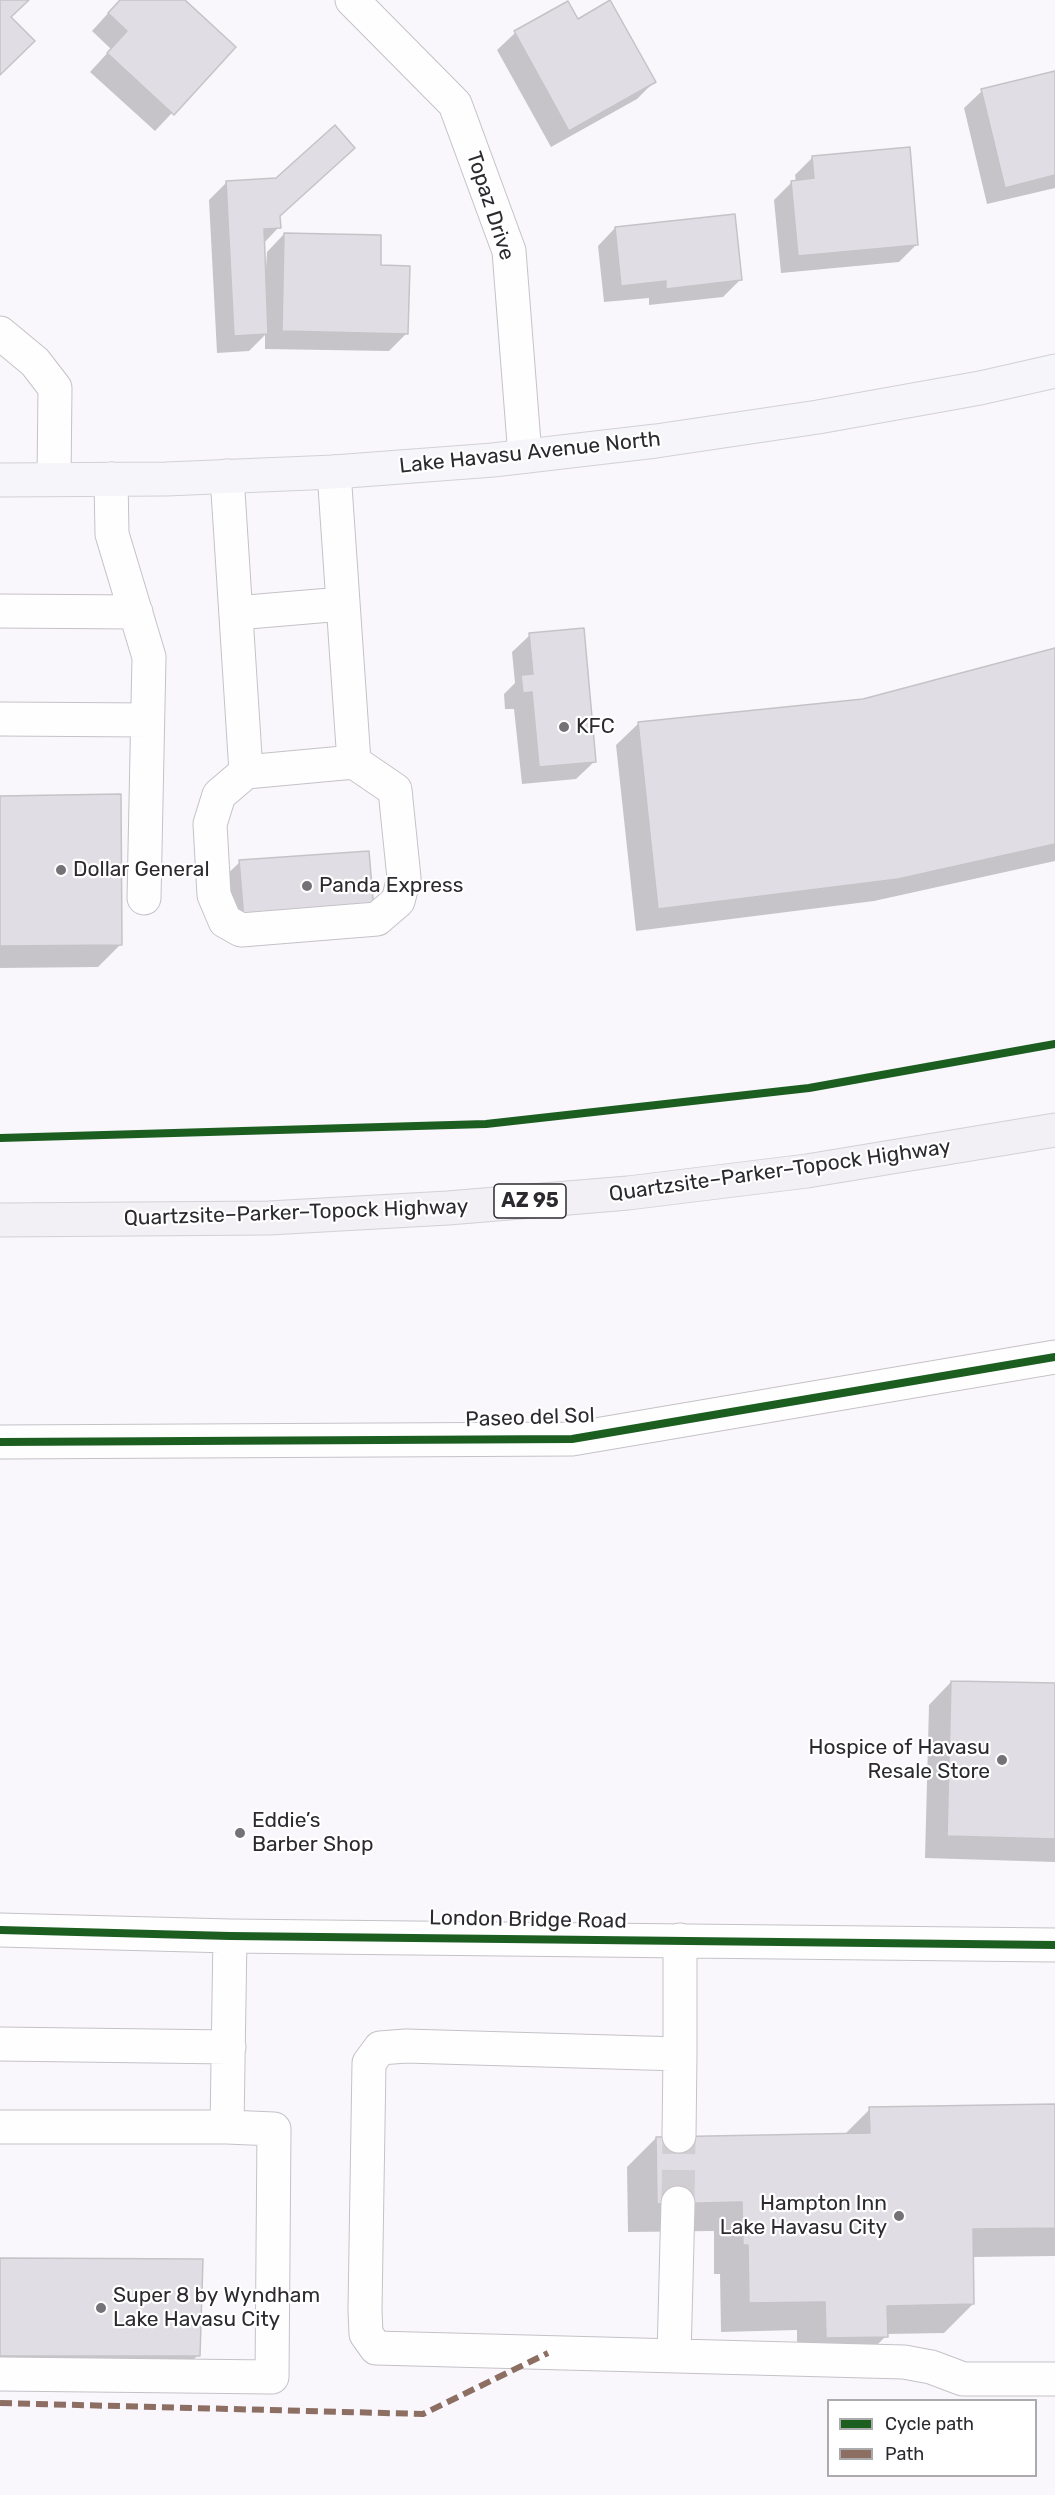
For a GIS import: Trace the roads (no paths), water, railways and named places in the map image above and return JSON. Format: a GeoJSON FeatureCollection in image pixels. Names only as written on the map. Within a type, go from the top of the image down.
{"type":"FeatureCollection","features":[{"type":"Feature","properties":{"kind":"highway","name":"Quartzsite–Parker–Topock Highway"},"geometry":{"type":"LineString","coordinates":[[0,1221],[269,1218],[460,1207],[628,1192],[807,1171],[1055,1130]]}},
{"type":"Feature","properties":{"kind":"main road","name":"Lake Havasu Avenue North"},"geometry":{"type":"LineString","coordinates":[[0,480],[334,472],[525,456],[656,441],[818,417],[980,388],[1055,371]]}},
{"type":"Feature","properties":{"kind":"street","name":"Topaz Drive"},"geometry":{"type":"LineString","coordinates":[[352,0],[455,104],[509,251],[525,456]]}},
{"type":"Feature","properties":{"kind":"street"},"geometry":{"type":"LineString","coordinates":[[0,333],[35,362],[55,388],[54,480]]}},
{"type":"Feature","properties":{"kind":"street"},"geometry":{"type":"LineString","coordinates":[[334,472],[354,762]]}},
{"type":"Feature","properties":{"kind":"street"},"geometry":{"type":"LineString","coordinates":[[228,476],[246,772]]}},
{"type":"Feature","properties":{"kind":"street"},"geometry":{"type":"LineString","coordinates":[[111,479],[112,534],[149,657],[144,898]]}},
{"type":"Feature","properties":{"kind":"street"},"geometry":{"type":"LineString","coordinates":[[236,613],[342,604]]}},
{"type":"Feature","properties":{"kind":"street"},"geometry":{"type":"LineString","coordinates":[[0,611],[136,612]]}},
{"type":"Feature","properties":{"kind":"street"},"geometry":{"type":"LineString","coordinates":[[0,719],[147,720]]}},
{"type":"Feature","properties":{"kind":"street"},"geometry":{"type":"LineString","coordinates":[[354,762],[395,790],[404,878],[398,901],[377,919],[241,930],[225,921],[214,895],[210,824],[219,795],[246,772],[354,762]]}},
{"type":"Feature","properties":{"kind":"street","name":"Paseo del Sol"},"geometry":{"type":"LineString","coordinates":[[0,1442],[572,1439],[1055,1357]]}},
{"type":"Feature","properties":{"kind":"street","name":"London Bridge Road"},"geometry":{"type":"LineString","coordinates":[[0,1930],[230,1936],[1055,1945]]}},
{"type":"Feature","properties":{"kind":"street"},"geometry":{"type":"LineString","coordinates":[[227,2127],[230,1936]]}},
{"type":"Feature","properties":{"kind":"street"},"geometry":{"type":"LineString","coordinates":[[679,2136],[680,1940]]}},
{"type":"Feature","properties":{"kind":"street"},"geometry":{"type":"LineString","coordinates":[[0,2044],[229,2047]]}},
{"type":"Feature","properties":{"kind":"street"},"geometry":{"type":"LineString","coordinates":[[680,2054],[406,2046],[380,2048],[369,2063],[365,2310],[366,2334],[376,2348],[904,2362],[931,2367],[963,2379],[1055,2379]]}},
{"type":"Feature","properties":{"kind":"street"},"geometry":{"type":"LineString","coordinates":[[0,2127],[273,2129],[272,2377],[0,2374]]}},
{"type":"Feature","properties":{"kind":"street"},"geometry":{"type":"LineString","coordinates":[[674,2356],[678,2203]]}},
{"type":"Feature","properties":{"kind":"tunnel"},"geometry":{"type":"LineString","coordinates":[[678,2203],[679,2136]]}},
{"type":"Feature","properties":{"kind":"place","name":"KFC"},"geometry":{"type":"Point","coordinates":[564,727]}},
{"type":"Feature","properties":{"kind":"place","name":"Dollar General"},"geometry":{"type":"Point","coordinates":[61,870]}},
{"type":"Feature","properties":{"kind":"place","name":"Panda Express"},"geometry":{"type":"Point","coordinates":[307,886]}},
{"type":"Feature","properties":{"kind":"place","name":"Hospice of Havasu Resale Store"},"geometry":{"type":"Point","coordinates":[1002,1760]}},
{"type":"Feature","properties":{"kind":"place","name":"Eddie’s Barber Shop"},"geometry":{"type":"Point","coordinates":[240,1833]}},
{"type":"Feature","properties":{"kind":"place","name":"Hampton Inn Lake Havasu City"},"geometry":{"type":"Point","coordinates":[899,2216]}},
{"type":"Feature","properties":{"kind":"place","name":"Super 8 by Wyndham Lake Havasu City"},"geometry":{"type":"Point","coordinates":[101,2308]}}]}
